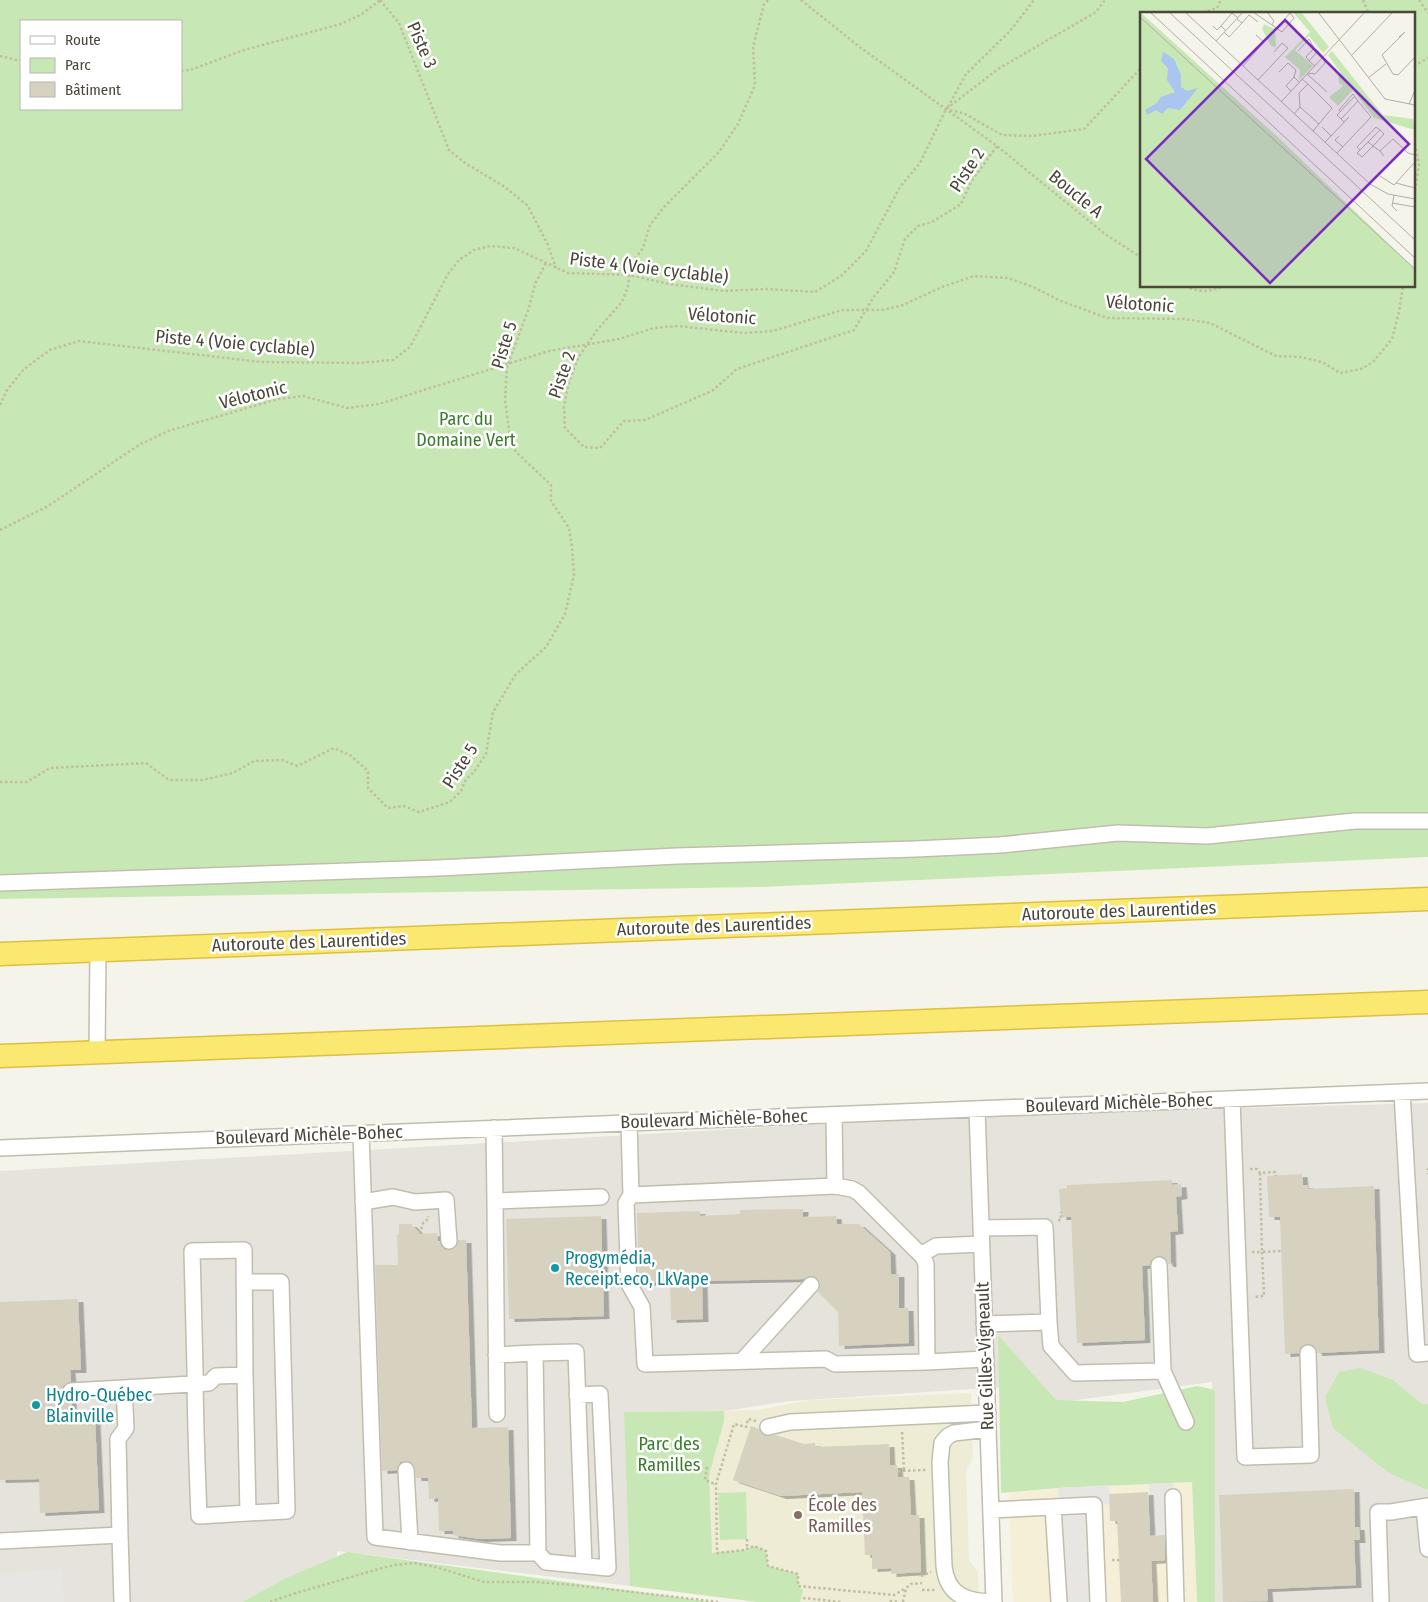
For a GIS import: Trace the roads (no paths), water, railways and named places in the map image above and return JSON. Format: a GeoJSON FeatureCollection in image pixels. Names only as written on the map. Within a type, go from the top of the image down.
{"type":"FeatureCollection","features":[{"type":"Feature","properties":{"kind":"highway","name":"Autoroute des Laurentides"},"geometry":{"type":"LineString","coordinates":[[0,954],[1428,899]]}},
{"type":"Feature","properties":{"kind":"highway"},"geometry":{"type":"LineString","coordinates":[[0,1056],[1428,1002]]}},
{"type":"Feature","properties":{"kind":"street"},"geometry":{"type":"LineString","coordinates":[[0,882],[438,868],[677,856],[916,849],[1000,845],[1110,834],[1208,836],[1355,821],[1428,821]]}},
{"type":"Feature","properties":{"kind":"street"},"geometry":{"type":"LineString","coordinates":[[97,1052],[98,951]]}},
{"type":"Feature","properties":{"kind":"street","name":"Boulevard Michèle-Bohec"},"geometry":{"type":"LineString","coordinates":[[0,1148],[1428,1091]]}},
{"type":"Feature","properties":{"kind":"street"},"geometry":{"type":"LineString","coordinates":[[1402,1092],[1417,1354],[1428,1353]]}},
{"type":"Feature","properties":{"kind":"street"},"geometry":{"type":"LineString","coordinates":[[1232,1099],[1245,1457],[1312,1455],[1308,1353]]}},
{"type":"Feature","properties":{"kind":"street","name":"Rue Gilles-Vigneault"},"geometry":{"type":"LineString","coordinates":[[977,1109],[994,1602]]}},
{"type":"Feature","properties":{"kind":"street"},"geometry":{"type":"LineString","coordinates":[[834,1115],[836,1186]]}},
{"type":"Feature","properties":{"kind":"street"},"geometry":{"type":"LineString","coordinates":[[629,1123],[631,1195],[626,1203],[629,1284],[642,1307],[645,1364],[826,1359],[835,1364],[985,1360]]}},
{"type":"Feature","properties":{"kind":"street"},"geometry":{"type":"LineString","coordinates":[[494,1128],[497,1414]]}},
{"type":"Feature","properties":{"kind":"street"},"geometry":{"type":"LineString","coordinates":[[361,1134],[375,1537],[500,1553],[538,1553]]}},
{"type":"Feature","properties":{"kind":"street"},"geometry":{"type":"LineString","coordinates":[[631,1195],[836,1186],[852,1189],[859,1193],[922,1254],[926,1264],[927,1362]]}},
{"type":"Feature","properties":{"kind":"street"},"geometry":{"type":"LineString","coordinates":[[364,1202],[394,1197],[415,1202],[446,1200],[449,1241]]}},
{"type":"Feature","properties":{"kind":"street"},"geometry":{"type":"LineString","coordinates":[[494,1200],[601,1197]]}},
{"type":"Feature","properties":{"kind":"street"},"geometry":{"type":"LineString","coordinates":[[922,1254],[936,1246],[981,1236],[1045,1227],[1050,1346],[1074,1373],[1163,1371]]}},
{"type":"Feature","properties":{"kind":"street"},"geometry":{"type":"LineString","coordinates":[[244,1282],[282,1282],[286,1511],[198,1516],[192,1251],[244,1250],[244,1282],[245,1375],[248,1513]]}},
{"type":"Feature","properties":{"kind":"street"},"geometry":{"type":"LineString","coordinates":[[1159,1265],[1163,1371],[1186,1422]]}},
{"type":"Feature","properties":{"kind":"street"},"geometry":{"type":"LineString","coordinates":[[742,1361],[811,1285]]}},
{"type":"Feature","properties":{"kind":"street"},"geometry":{"type":"LineString","coordinates":[[984,1324],[1049,1322]]}},
{"type":"Feature","properties":{"kind":"street"},"geometry":{"type":"LineString","coordinates":[[496,1355],[576,1352],[584,1566]]}},
{"type":"Feature","properties":{"kind":"street"},"geometry":{"type":"LineString","coordinates":[[535,1353],[538,1553],[546,1562],[608,1568],[600,1394],[577,1395]]}},
{"type":"Feature","properties":{"kind":"street"},"geometry":{"type":"LineString","coordinates":[[71,1391],[209,1383],[216,1376],[245,1375]]}},
{"type":"Feature","properties":{"kind":"street"},"geometry":{"type":"LineString","coordinates":[[122,1602],[118,1439],[126,1428],[124,1388]]}},
{"type":"Feature","properties":{"kind":"street"},"geometry":{"type":"LineString","coordinates":[[768,1427],[790,1422],[988,1413]]}},
{"type":"Feature","properties":{"kind":"street"},"geometry":{"type":"LineString","coordinates":[[988,1429],[960,1431],[948,1436],[942,1443],[940,1451],[944,1566],[947,1579],[956,1592],[968,1600],[994,1602]]}},
{"type":"Feature","properties":{"kind":"street"},"geometry":{"type":"LineString","coordinates":[[406,1470],[410,1542]]}},
{"type":"Feature","properties":{"kind":"street"},"geometry":{"type":"LineString","coordinates":[[1173,1497],[1176,1602]]}},
{"type":"Feature","properties":{"kind":"street"},"geometry":{"type":"LineString","coordinates":[[990,1510],[1094,1505],[1098,1602]]}},
{"type":"Feature","properties":{"kind":"street"},"geometry":{"type":"LineString","coordinates":[[1381,1602],[1378,1512],[1392,1512],[1426,1506],[1428,1549]]}},
{"type":"Feature","properties":{"kind":"street"},"geometry":{"type":"LineString","coordinates":[[1053,1507],[1059,1602]]}},
{"type":"Feature","properties":{"kind":"street"},"geometry":{"type":"LineString","coordinates":[[0,1530],[0,1541],[120,1535]]}},
{"type":"Feature","properties":{"kind":"place","name":"Progymédia, Receipt.eco, LkVape"},"geometry":{"type":"Point","coordinates":[555,1268]}},
{"type":"Feature","properties":{"kind":"place","name":"Hydro-Québec Blainville"},"geometry":{"type":"Point","coordinates":[36,1405]}},
{"type":"Feature","properties":{"kind":"place","name":"École des Ramilles"},"geometry":{"type":"Point","coordinates":[798,1515]}},
{"type":"Feature","properties":{"kind":"park label","name":"Parc du Domaine Vert"},"geometry":{"type":"Point","coordinates":[466,429]}},
{"type":"Feature","properties":{"kind":"park label","name":"Parc des Ramilles"},"geometry":{"type":"Point","coordinates":[669,1454]}}]}
